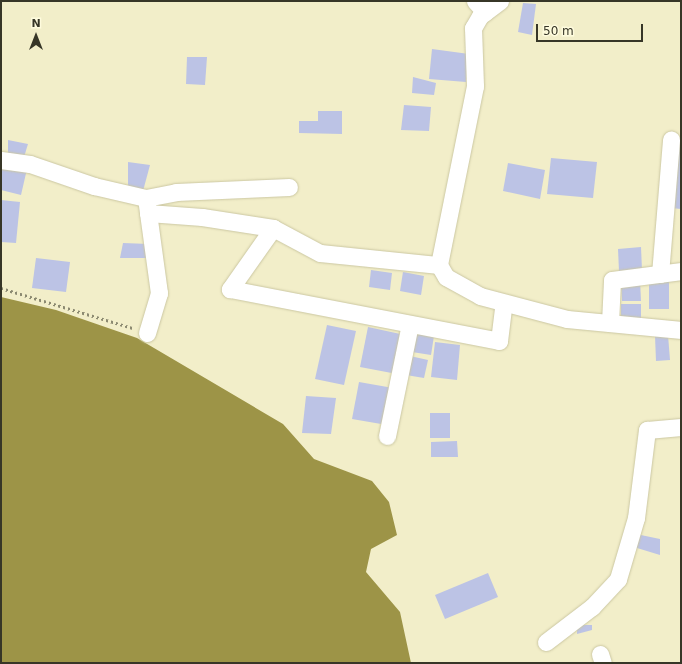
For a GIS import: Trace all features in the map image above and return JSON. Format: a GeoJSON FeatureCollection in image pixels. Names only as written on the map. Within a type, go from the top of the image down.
{"type":"FeatureCollection","features":[{"type":"Feature","properties":{"kind":"street"},"geometry":{"type":"LineString","coordinates":[[500,1],[480,6],[473,28],[475,86],[439,265],[446,277],[480,296],[567,319],[681,330]]}},
{"type":"Feature","properties":{"kind":"street"},"geometry":{"type":"LineString","coordinates":[[660,274],[671,139]]}},
{"type":"Feature","properties":{"kind":"street"},"geometry":{"type":"LineString","coordinates":[[1,160],[30,164],[147,206],[202,217],[273,228],[320,253],[439,265]]}},
{"type":"Feature","properties":{"kind":"street"},"geometry":{"type":"LineString","coordinates":[[147,206],[176,192],[289,187]]}},
{"type":"Feature","properties":{"kind":"street"},"geometry":{"type":"LineString","coordinates":[[147,206],[159,293],[147,333]]}},
{"type":"Feature","properties":{"kind":"street"},"geometry":{"type":"LineString","coordinates":[[273,228],[230,289],[499,341],[504,302]]}},
{"type":"Feature","properties":{"kind":"street"},"geometry":{"type":"LineString","coordinates":[[610,323],[612,280],[681,271]]}},
{"type":"Feature","properties":{"kind":"street"},"geometry":{"type":"LineString","coordinates":[[387,436],[410,324]]}},
{"type":"Feature","properties":{"kind":"street"},"geometry":{"type":"LineString","coordinates":[[546,642],[592,607],[618,579],[636,518],[647,430],[681,427]]}},
{"type":"Feature","properties":{"kind":"path"},"geometry":{"type":"LineString","coordinates":[[1,288],[147,333]]}},
{"type":"Feature","properties":{"kind":"shaded area"},"geometry":{"type":"Polygon","coordinates":[[[1,297],[56,310],[137,338],[283,424],[314,459],[372,481],[389,502],[397,535],[371,549],[366,572],[400,612],[411,663],[1,663],[1,297]]]}},
{"type":"Feature","properties":{"kind":"building"},"geometry":{"type":"Polygon","coordinates":[[[523,3],[536,4],[532,35],[518,32],[523,3]]]}},
{"type":"Feature","properties":{"kind":"building"},"geometry":{"type":"Polygon","coordinates":[[[432,49],[469,54],[466,82],[429,79],[432,49]]]}},
{"type":"Feature","properties":{"kind":"building"},"geometry":{"type":"Polygon","coordinates":[[[187,57],[207,57],[205,85],[186,84],[187,57]]]}},
{"type":"Feature","properties":{"kind":"building"},"geometry":{"type":"Polygon","coordinates":[[[413,77],[436,83],[434,95],[412,93],[413,77]]]}},
{"type":"Feature","properties":{"kind":"building"},"geometry":{"type":"Polygon","coordinates":[[[404,105],[431,107],[429,131],[401,130],[404,105]]]}},
{"type":"Feature","properties":{"kind":"building"},"geometry":{"type":"Polygon","coordinates":[[[318,111],[342,111],[342,134],[299,133],[299,121],[318,121],[318,111]]]}},
{"type":"Feature","properties":{"kind":"building"},"geometry":{"type":"Polygon","coordinates":[[[8,140],[28,144],[24,157],[8,154],[8,140]]]}},
{"type":"Feature","properties":{"kind":"building"},"geometry":{"type":"Polygon","coordinates":[[[677,140],[681,140],[681,209],[671,208],[677,140]]]}},
{"type":"Feature","properties":{"kind":"building"},"geometry":{"type":"Polygon","coordinates":[[[551,158],[597,162],[593,198],[547,194],[551,158]]]}},
{"type":"Feature","properties":{"kind":"building"},"geometry":{"type":"Polygon","coordinates":[[[128,162],[150,165],[143,191],[128,190],[128,162]]]}},
{"type":"Feature","properties":{"kind":"building"},"geometry":{"type":"Polygon","coordinates":[[[508,163],[545,170],[540,199],[503,191],[508,163]]]}},
{"type":"Feature","properties":{"kind":"building"},"geometry":{"type":"Polygon","coordinates":[[[1,167],[27,169],[21,195],[1,190],[1,167]]]}},
{"type":"Feature","properties":{"kind":"building"},"geometry":{"type":"Polygon","coordinates":[[[1,200],[20,202],[16,243],[1,242],[1,200]]]}},
{"type":"Feature","properties":{"kind":"building"},"geometry":{"type":"Polygon","coordinates":[[[123,243],[149,244],[146,258],[120,258],[123,243]]]}},
{"type":"Feature","properties":{"kind":"building"},"geometry":{"type":"Polygon","coordinates":[[[641,247],[642,270],[619,271],[618,249],[641,247]]]}},
{"type":"Feature","properties":{"kind":"building"},"geometry":{"type":"Polygon","coordinates":[[[36,258],[70,262],[66,292],[32,288],[36,258]]]}},
{"type":"Feature","properties":{"kind":"building"},"geometry":{"type":"Polygon","coordinates":[[[371,270],[392,273],[390,290],[369,287],[371,270]]]}},
{"type":"Feature","properties":{"kind":"building"},"geometry":{"type":"Polygon","coordinates":[[[403,272],[424,276],[421,295],[400,291],[403,272]]]}},
{"type":"Feature","properties":{"kind":"building"},"geometry":{"type":"Polygon","coordinates":[[[640,280],[641,301],[622,301],[621,281],[640,280]]]}},
{"type":"Feature","properties":{"kind":"building"},"geometry":{"type":"Polygon","coordinates":[[[649,280],[669,280],[669,309],[649,309],[649,280]]]}},
{"type":"Feature","properties":{"kind":"building"},"geometry":{"type":"Polygon","coordinates":[[[621,304],[641,304],[641,323],[621,323],[621,304]]]}},
{"type":"Feature","properties":{"kind":"building"},"geometry":{"type":"Polygon","coordinates":[[[327,325],[356,331],[344,385],[315,379],[327,325]]]}},
{"type":"Feature","properties":{"kind":"building"},"geometry":{"type":"Polygon","coordinates":[[[368,327],[405,335],[397,374],[360,367],[368,327]]]}},
{"type":"Feature","properties":{"kind":"building"},"geometry":{"type":"Polygon","coordinates":[[[416,333],[434,336],[431,355],[412,352],[416,333]]]}},
{"type":"Feature","properties":{"kind":"building"},"geometry":{"type":"Polygon","coordinates":[[[668,335],[670,360],[656,361],[655,336],[668,335]]]}},
{"type":"Feature","properties":{"kind":"building"},"geometry":{"type":"Polygon","coordinates":[[[435,342],[460,345],[457,380],[431,377],[435,342]]]}},
{"type":"Feature","properties":{"kind":"building"},"geometry":{"type":"Polygon","coordinates":[[[410,356],[428,360],[424,378],[406,375],[410,356]]]}},
{"type":"Feature","properties":{"kind":"building"},"geometry":{"type":"Polygon","coordinates":[[[359,382],[393,388],[387,425],[352,419],[359,382]]]}},
{"type":"Feature","properties":{"kind":"building"},"geometry":{"type":"Polygon","coordinates":[[[306,396],[336,398],[331,434],[302,433],[306,396]]]}},
{"type":"Feature","properties":{"kind":"building"},"geometry":{"type":"Polygon","coordinates":[[[430,413],[450,413],[450,438],[430,438],[430,413]]]}},
{"type":"Feature","properties":{"kind":"building"},"geometry":{"type":"Polygon","coordinates":[[[457,441],[458,457],[431,457],[431,442],[457,441]]]}},
{"type":"Feature","properties":{"kind":"building"},"geometry":{"type":"Polygon","coordinates":[[[636,534],[660,539],[660,555],[637,548],[636,534]]]}},
{"type":"Feature","properties":{"kind":"building"},"geometry":{"type":"Polygon","coordinates":[[[488,573],[498,597],[445,619],[435,595],[488,573]]]}},
{"type":"Feature","properties":{"kind":"building"},"geometry":{"type":"Polygon","coordinates":[[[577,625],[592,625],[592,630],[577,634],[577,625]]]}}]}
